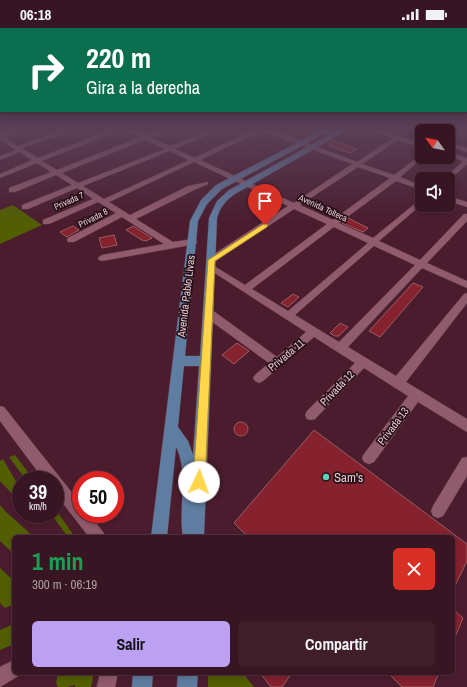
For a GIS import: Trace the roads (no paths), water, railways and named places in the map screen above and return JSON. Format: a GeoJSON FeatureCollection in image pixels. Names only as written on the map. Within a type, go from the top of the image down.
{"type":"FeatureCollection","features":[{"type":"Feature","properties":{"kind":"main road","name":"Avenida Pablo Livas"},"geometry":{"type":"LineString","coordinates":[[159,535],[194,221],[198,210],[210,194],[235,178],[271,160]]}},
{"type":"Feature","properties":{"kind":"main road","name":"Avenida Pablo Livas"},"geometry":{"type":"LineString","coordinates":[[196,535],[213,218],[215,210],[224,198],[290,160]]}},
{"type":"Feature","properties":{"kind":"main road"},"geometry":{"type":"LineString","coordinates":[[179,361],[206,361]]}},
{"type":"Feature","properties":{"kind":"main road"},"geometry":{"type":"LineString","coordinates":[[172,430],[185,449],[188,460],[188,514],[191,535]]}},
{"type":"Feature","properties":{"kind":"main road"},"geometry":{"type":"LineString","coordinates":[[142,687],[143,675]]}},
{"type":"Feature","properties":{"kind":"main road"},"geometry":{"type":"LineString","coordinates":[[187,687],[188,675]]}},
{"type":"Feature","properties":{"kind":"street"},"geometry":{"type":"LineString","coordinates":[[0,176],[38,160],[172,245]]}},
{"type":"Feature","properties":{"kind":"street"},"geometry":{"type":"LineString","coordinates":[[12,190],[91,160]]}},
{"type":"Feature","properties":{"kind":"street"},"geometry":{"type":"LineString","coordinates":[[25,207],[142,160]]}},
{"type":"Feature","properties":{"kind":"street","name":"Avenida Tolteca"},"geometry":{"type":"LineString","coordinates":[[194,160],[207,174],[235,178],[467,285]]}},
{"type":"Feature","properties":{"kind":"street","name":"Privada 7"},"geometry":{"type":"LineString","coordinates":[[46,222],[102,200],[194,160]]}},
{"type":"Feature","properties":{"kind":"street"},"geometry":{"type":"LineString","coordinates":[[208,160],[206,189],[210,194]]}},
{"type":"Feature","properties":{"kind":"street"},"geometry":{"type":"LineString","coordinates":[[344,160],[415,185]]}},
{"type":"Feature","properties":{"kind":"street"},"geometry":{"type":"LineString","coordinates":[[363,160],[211,264],[245,289],[467,425]]}},
{"type":"Feature","properties":{"kind":"street"},"geometry":{"type":"LineString","coordinates":[[454,172],[467,160]]}},
{"type":"Feature","properties":{"kind":"street"},"geometry":{"type":"LineString","coordinates":[[245,289],[415,162]]}},
{"type":"Feature","properties":{"kind":"street"},"geometry":{"type":"LineString","coordinates":[[131,218],[191,188],[207,174]]}},
{"type":"Feature","properties":{"kind":"street"},"geometry":{"type":"LineString","coordinates":[[455,201],[467,205]]}},
{"type":"Feature","properties":{"kind":"street"},"geometry":{"type":"LineString","coordinates":[[288,316],[415,206]]}},
{"type":"Feature","properties":{"kind":"street","name":"Privada 8"},"geometry":{"type":"LineString","coordinates":[[71,240],[123,214]]}},
{"type":"Feature","properties":{"kind":"street"},"geometry":{"type":"LineString","coordinates":[[340,348],[467,216]]}},
{"type":"Feature","properties":{"kind":"street","name":"Avenida Pablo Livas"},"geometry":{"type":"LineString","coordinates":[[102,258],[192,242]]}},
{"type":"Feature","properties":{"kind":"street"},"geometry":{"type":"LineString","coordinates":[[398,384],[467,296]]}},
{"type":"Feature","properties":{"kind":"street"},"geometry":{"type":"LineString","coordinates":[[208,313],[276,362]]}},
{"type":"Feature","properties":{"kind":"street","name":"Privada 11"},"geometry":{"type":"LineString","coordinates":[[259,378],[314,331]]}},
{"type":"Feature","properties":{"kind":"street","name":"Privada 12"},"geometry":{"type":"LineString","coordinates":[[311,415],[363,362]]}},
{"type":"Feature","properties":{"kind":"street","name":"Privada 13"},"geometry":{"type":"LineString","coordinates":[[369,458],[417,394]]}},
{"type":"Feature","properties":{"kind":"street"},"geometry":{"type":"LineString","coordinates":[[0,411],[46,471]]}},
{"type":"Feature","properties":{"kind":"street"},"geometry":{"type":"LineString","coordinates":[[438,511],[467,463]]}},
{"type":"Feature","properties":{"kind":"street"},"geometry":{"type":"LineString","coordinates":[[64,494],[96,535]]}},
{"type":"Feature","properties":{"kind":"street"},"geometry":{"type":"LineString","coordinates":[[0,678],[12,670]]}},
{"type":"Feature","properties":{"kind":"street"},"geometry":{"type":"LineString","coordinates":[[106,687],[109,675]]}},
{"type":"Feature","properties":{"kind":"place","name":"Sam's"},"geometry":{"type":"Point","coordinates":[326,477]}}]}
